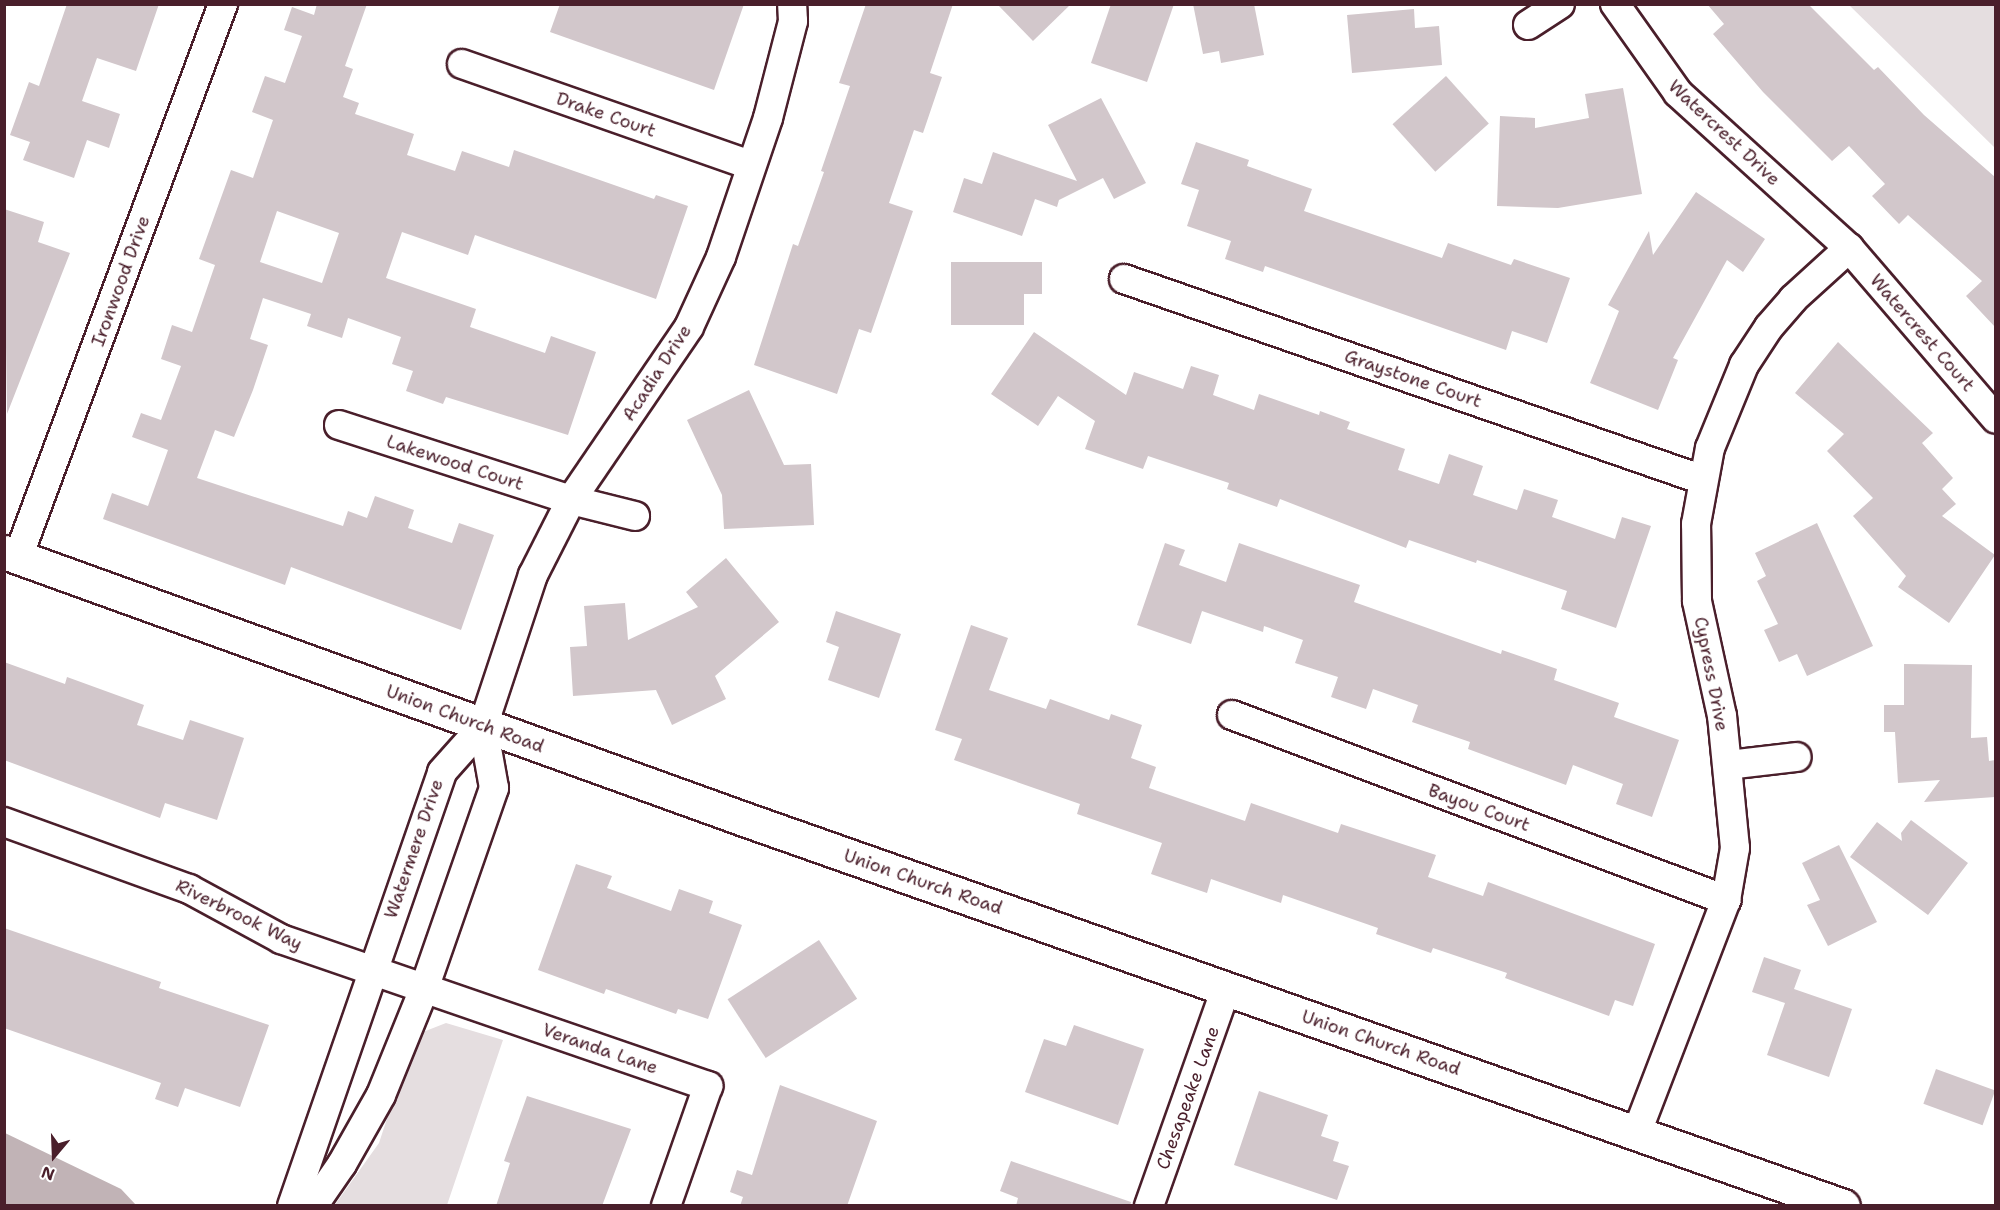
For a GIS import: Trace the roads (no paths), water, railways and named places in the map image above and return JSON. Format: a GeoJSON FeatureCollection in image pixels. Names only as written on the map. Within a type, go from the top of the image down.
{"type":"FeatureCollection","features":[{"type":"Feature","properties":{"kind":"street","name":"Ironwood Drive"},"geometry":{"type":"LineString","coordinates":[[11,555],[224,4]]}},
{"type":"Feature","properties":{"kind":"street","name":"Acadia Drive"},"geometry":{"type":"LineString","coordinates":[[483,726],[533,575],[571,500],[689,327],[721,257],[750,165],[768,118],[794,21],[792,4]]}},
{"type":"Feature","properties":{"kind":"street"},"geometry":{"type":"LineString","coordinates":[[1528,25],[1560,4]]}},
{"type":"Feature","properties":{"kind":"street","name":"Watercrest Drive"},"geometry":{"type":"LineString","coordinates":[[1615,4],[1678,93],[1849,248]]}},
{"type":"Feature","properties":{"kind":"street","name":"Drake Court"},"geometry":{"type":"LineString","coordinates":[[462,64],[750,165]]}},
{"type":"Feature","properties":{"kind":"street","name":"Watercrest Court"},"geometry":{"type":"LineString","coordinates":[[1849,248],[1995,418]]}},
{"type":"Feature","properties":{"kind":"street","name":"Cypress Drive"},"geometry":{"type":"LineString","coordinates":[[1637,1132],[1726,900],[1736,848],[1722,716],[1697,601],[1696,524],[1702,480],[1725,406],[1744,365],[1792,299],[1849,248]]}},
{"type":"Feature","properties":{"kind":"street","name":"Graystone Court"},"geometry":{"type":"LineString","coordinates":[[1124,279],[1702,480]]}},
{"type":"Feature","properties":{"kind":"street","name":"Lakewood Court"},"geometry":{"type":"LineString","coordinates":[[339,425],[571,500],[635,516]]}},
{"type":"Feature","properties":{"kind":"street","name":"Union Church Road"},"geometry":{"type":"LineString","coordinates":[[11,555],[483,726],[1843,1206]]}},
{"type":"Feature","properties":{"kind":"street","name":"Bayou Court"},"geometry":{"type":"LineString","coordinates":[[1232,715],[1726,900]]}},
{"type":"Feature","properties":{"kind":"street"},"geometry":{"type":"LineString","coordinates":[[313,1206],[342,1164],[381,1095],[424,989],[494,788],[483,726]]}},
{"type":"Feature","properties":{"kind":"street","name":"Watermere Drive"},"geometry":{"type":"LineString","coordinates":[[292,1206],[442,772],[483,726]]}},
{"type":"Feature","properties":{"kind":"street"},"geometry":{"type":"LineString","coordinates":[[1728,765],[1797,758]]}},
{"type":"Feature","properties":{"kind":"street","name":"Riverbrook Way"},"geometry":{"type":"LineString","coordinates":[[4,822],[189,889],[281,939],[372,971]]}},
{"type":"Feature","properties":{"kind":"street","name":"Veranda Lane"},"geometry":{"type":"LineString","coordinates":[[372,971],[708,1086],[666,1206]]}},
{"type":"Feature","properties":{"kind":"street","name":"Chesapeake Lane"},"geometry":{"type":"LineString","coordinates":[[1149,1206],[1226,989]]}}]}
